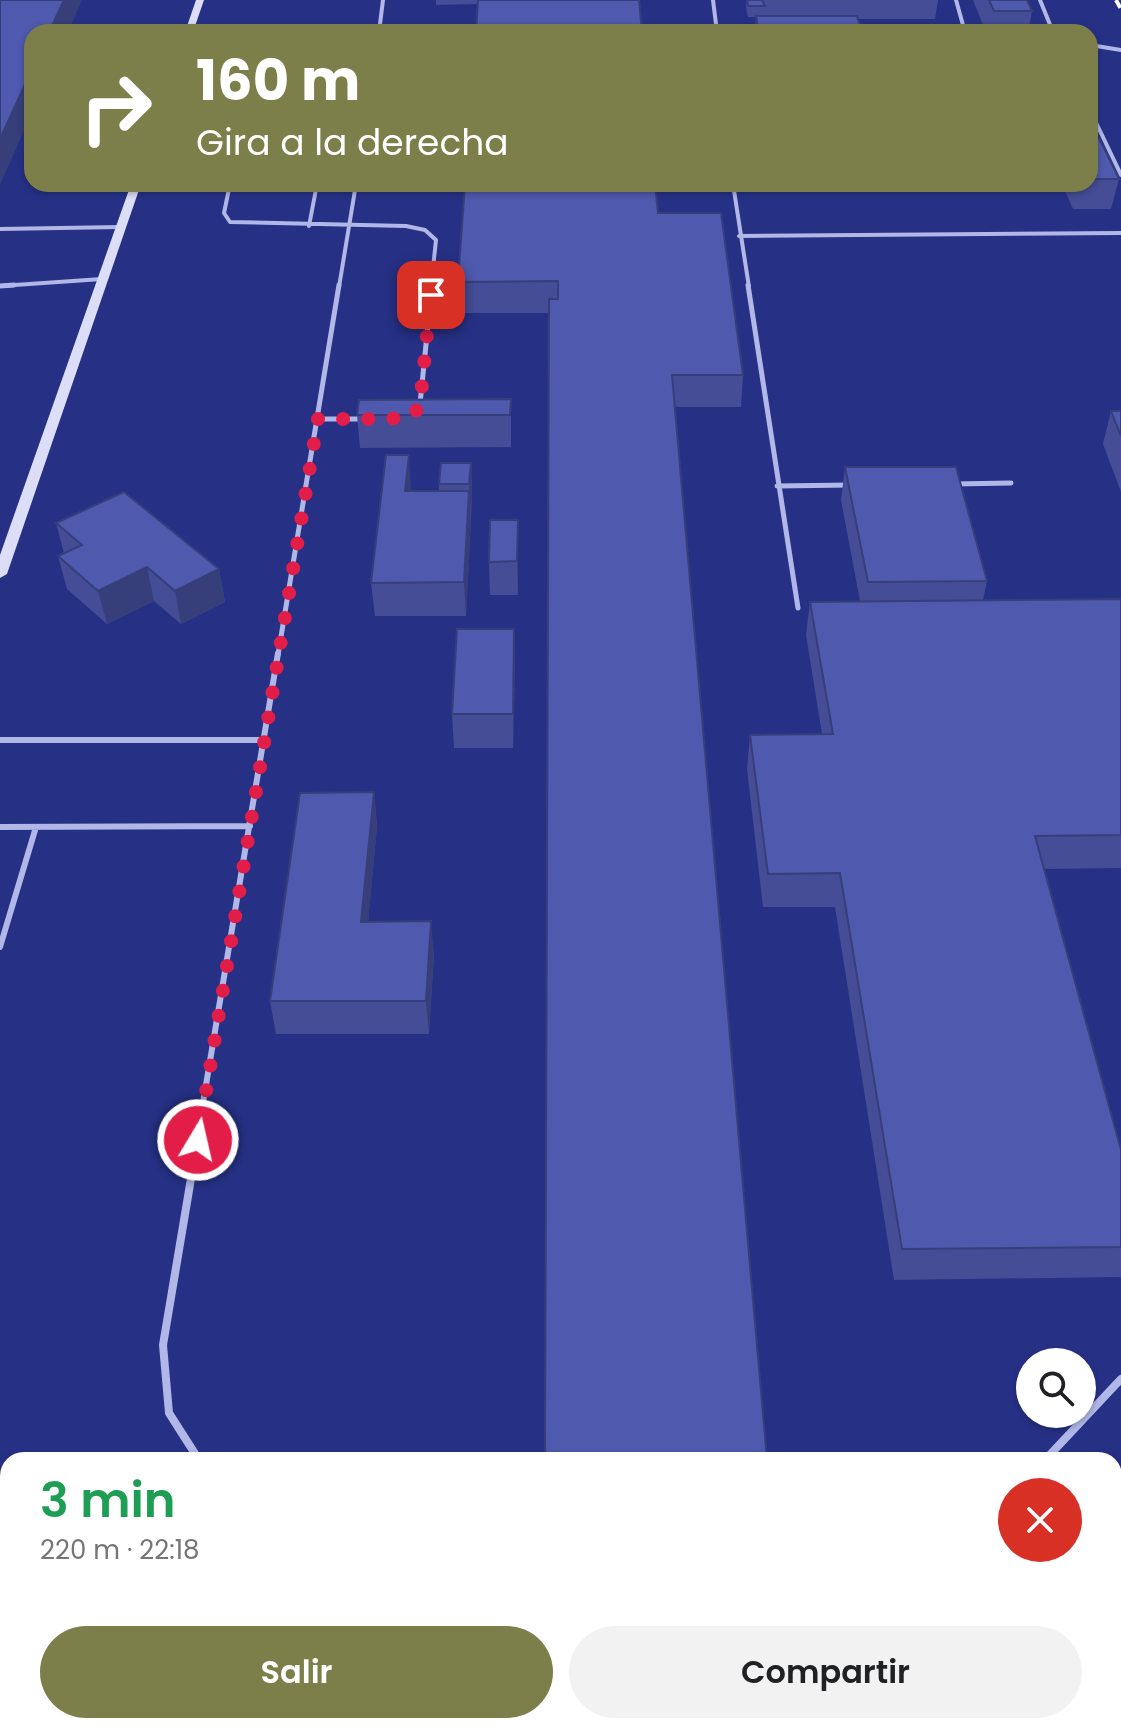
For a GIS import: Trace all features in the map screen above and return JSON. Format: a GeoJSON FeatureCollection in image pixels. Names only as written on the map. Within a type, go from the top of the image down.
{"type":"FeatureCollection","features":[{"type":"Feature","properties":{"kind":"main road"},"geometry":{"type":"LineString","coordinates":[[192,24],[200,0]]}},
{"type":"Feature","properties":{"kind":"main road"},"geometry":{"type":"LineString","coordinates":[[0,574],[133,192]]}},
{"type":"Feature","properties":{"kind":"lane"},"geometry":{"type":"LineString","coordinates":[[380,24],[383,0]]}},
{"type":"Feature","properties":{"kind":"lane"},"geometry":{"type":"LineString","coordinates":[[713,0],[716,24]]}},
{"type":"Feature","properties":{"kind":"lane"},"geometry":{"type":"LineString","coordinates":[[956,0],[963,24]]}},
{"type":"Feature","properties":{"kind":"lane"},"geometry":{"type":"LineString","coordinates":[[1040,0],[1050,24]]}},
{"type":"Feature","properties":{"kind":"lane"},"geometry":{"type":"LineString","coordinates":[[1098,46],[1121,50]]}},
{"type":"Feature","properties":{"kind":"lane"},"geometry":{"type":"LineString","coordinates":[[1098,127],[1121,175]]}},
{"type":"Feature","properties":{"kind":"lane"},"geometry":{"type":"LineString","coordinates":[[228,192],[224,213],[230,222],[406,226],[425,230],[436,240],[420,405],[414,414]]}},
{"type":"Feature","properties":{"kind":"lane"},"geometry":{"type":"LineString","coordinates":[[309,226],[315,192]]}},
{"type":"Feature","properties":{"kind":"lane"},"geometry":{"type":"LineString","coordinates":[[194,1452],[169,1413],[163,1345],[355,192]]}},
{"type":"Feature","properties":{"kind":"lane"},"geometry":{"type":"LineString","coordinates":[[734,192],[798,608]]}},
{"type":"Feature","properties":{"kind":"lane"},"geometry":{"type":"LineString","coordinates":[[0,229],[120,227]]}},
{"type":"Feature","properties":{"kind":"lane"},"geometry":{"type":"LineString","coordinates":[[739,236],[1121,233]]}},
{"type":"Feature","properties":{"kind":"lane"},"geometry":{"type":"LineString","coordinates":[[0,286],[102,279]]}},
{"type":"Feature","properties":{"kind":"lane"},"geometry":{"type":"LineString","coordinates":[[318,419],[376,419]]}},
{"type":"Feature","properties":{"kind":"lane"},"geometry":{"type":"LineString","coordinates":[[948,484],[1011,483]]}},
{"type":"Feature","properties":{"kind":"lane"},"geometry":{"type":"LineString","coordinates":[[777,486],[855,485]]}},
{"type":"Feature","properties":{"kind":"lane"},"geometry":{"type":"LineString","coordinates":[[0,740],[265,740]]}},
{"type":"Feature","properties":{"kind":"lane"},"geometry":{"type":"LineString","coordinates":[[0,827],[250,826]]}},
{"type":"Feature","properties":{"kind":"lane"},"geometry":{"type":"LineString","coordinates":[[0,947],[36,827]]}},
{"type":"Feature","properties":{"kind":"lane"},"geometry":{"type":"LineString","coordinates":[[1053,1452],[1121,1379]]}},
{"type":"Feature","properties":{"kind":"building"},"geometry":{"type":"Polygon","coordinates":[[[0,0],[64,0],[53,24],[24,24],[24,86],[0,139],[0,0]]]}},
{"type":"Feature","properties":{"kind":"building"},"geometry":{"type":"Polygon","coordinates":[[[478,0],[639,0],[641,24],[476,24],[478,0]]]}},
{"type":"Feature","properties":{"kind":"building"},"geometry":{"type":"Polygon","coordinates":[[[747,0],[762,0],[765,6],[748,6],[747,0]]]}},
{"type":"Feature","properties":{"kind":"building"},"geometry":{"type":"Polygon","coordinates":[[[989,0],[1027,0],[1032,11],[994,11],[989,0]]]}},
{"type":"Feature","properties":{"kind":"building"},"geometry":{"type":"Polygon","coordinates":[[[756,16],[857,16],[860,24],[758,24],[756,16]]]}},
{"type":"Feature","properties":{"kind":"building"},"geometry":{"type":"Polygon","coordinates":[[[1098,138],[1099,138],[1119,179],[1098,179],[1098,138]]]}},
{"type":"Feature","properties":{"kind":"building"},"geometry":{"type":"Polygon","coordinates":[[[464,192],[656,192],[658,213],[721,213],[743,375],[672,375],[766,1452],[545,1452],[549,299],[558,299],[558,281],[458,282],[464,192]]]}},
{"type":"Feature","properties":{"kind":"building"},"geometry":{"type":"Polygon","coordinates":[[[511,399],[510,415],[357,415],[359,400],[511,399]]]}},
{"type":"Feature","properties":{"kind":"building"},"geometry":{"type":"Polygon","coordinates":[[[1111,411],[1121,411],[1121,436],[1111,411]]]}},
{"type":"Feature","properties":{"kind":"building"},"geometry":{"type":"Polygon","coordinates":[[[386,455],[409,455],[405,491],[469,491],[464,582],[371,583],[386,455]]]}},
{"type":"Feature","properties":{"kind":"building"},"geometry":{"type":"Polygon","coordinates":[[[441,463],[471,463],[469,484],[439,484],[441,463]]]}},
{"type":"Feature","properties":{"kind":"building"},"geometry":{"type":"Polygon","coordinates":[[[845,467],[956,467],[987,581],[868,582],[845,467]]]}},
{"type":"Feature","properties":{"kind":"building"},"geometry":{"type":"Polygon","coordinates":[[[124,492],[219,569],[175,591],[147,567],[98,591],[58,556],[82,545],[56,523],[124,492]]]}},
{"type":"Feature","properties":{"kind":"building"},"geometry":{"type":"Polygon","coordinates":[[[490,520],[518,520],[517,561],[489,562],[490,520]]]}},
{"type":"Feature","properties":{"kind":"building"},"geometry":{"type":"Polygon","coordinates":[[[1121,599],[1121,835],[1035,836],[1121,1150],[1121,1247],[902,1249],[840,873],[768,874],[750,735],[833,734],[810,602],[1121,599]]]}},
{"type":"Feature","properties":{"kind":"building"},"geometry":{"type":"Polygon","coordinates":[[[457,629],[514,629],[513,714],[452,714],[457,629]]]}},
{"type":"Feature","properties":{"kind":"building"},"geometry":{"type":"Polygon","coordinates":[[[374,792],[361,922],[431,921],[426,1001],[270,1001],[300,793],[374,792]]]}},
{"type":"Feature","properties":{"kind":"railway"},"geometry":{"type":"LineString","coordinates":[[1116,0],[1121,9]]}},
{"type":"Feature","properties":{"kind":"route"},"geometry":{"type":"LineString","coordinates":[[198,1140],[318,419],[391,419],[414,414],[420,405],[431,295]]}}]}
